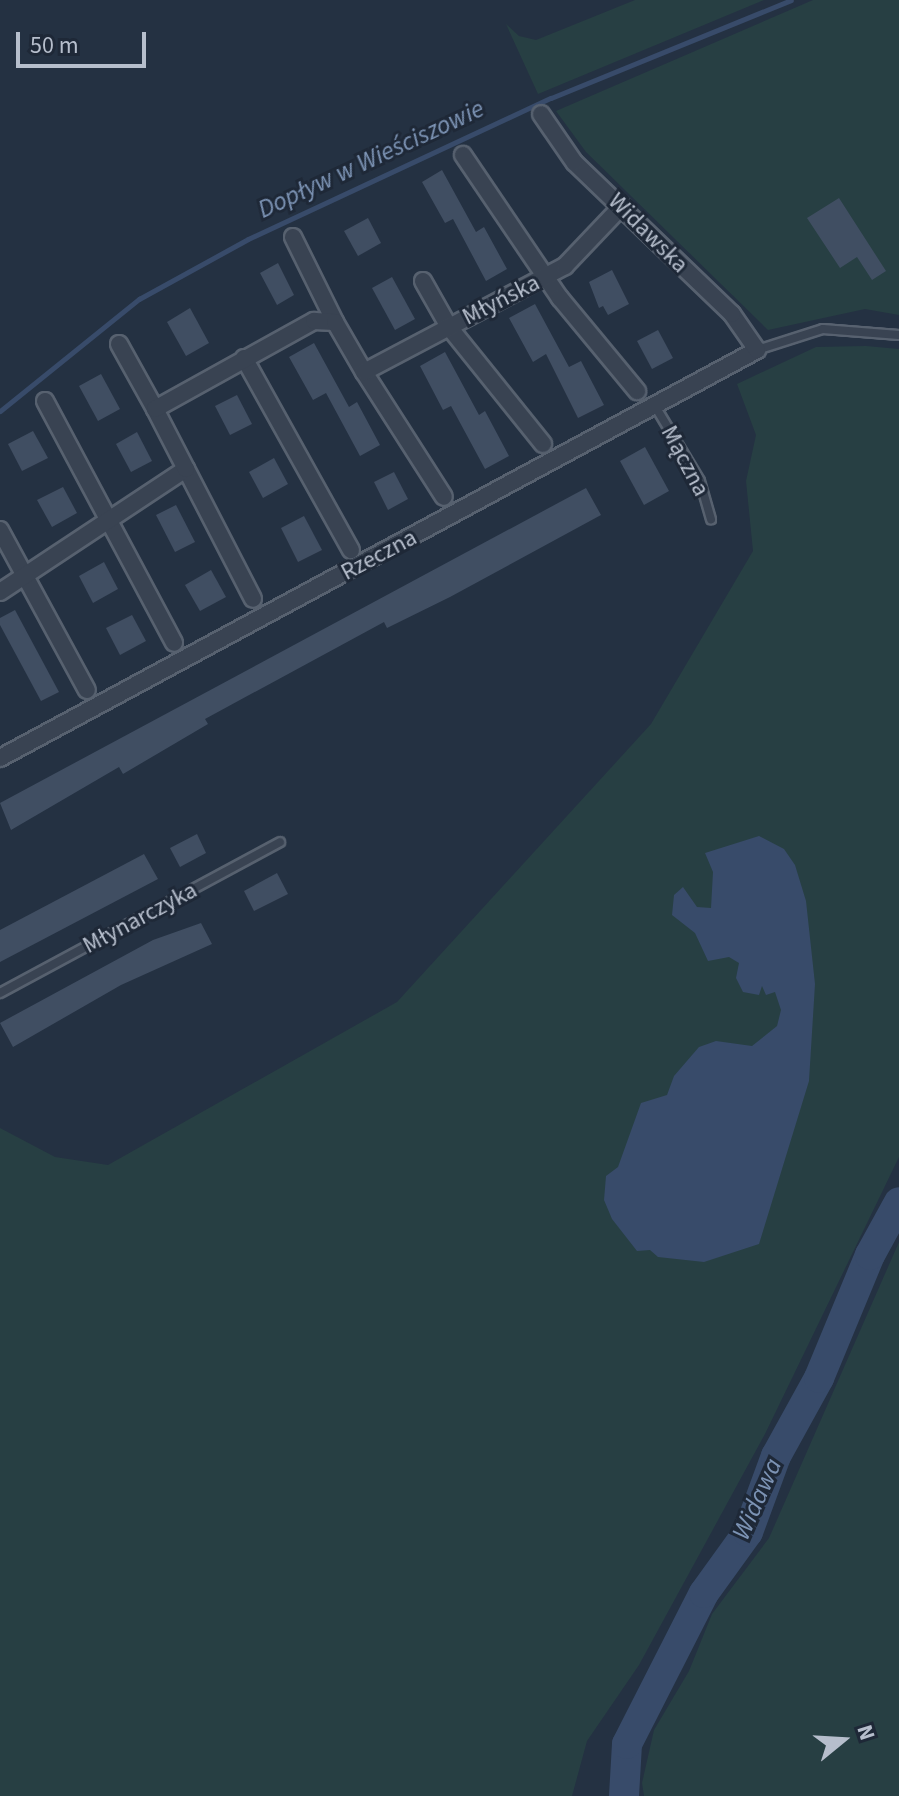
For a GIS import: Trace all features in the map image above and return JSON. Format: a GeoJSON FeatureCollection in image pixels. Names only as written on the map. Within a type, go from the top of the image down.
{"type":"FeatureCollection","features":[{"type":"Feature","properties":{"kind":"street","name":"Widawska"},"geometry":{"type":"LineString","coordinates":[[541,114],[574,162],[732,314],[757,350]]}},
{"type":"Feature","properties":{"kind":"street"},"geometry":{"type":"LineString","coordinates":[[463,155],[546,277],[637,391]]}},
{"type":"Feature","properties":{"kind":"street","name":"Młyńska"},"geometry":{"type":"LineString","coordinates":[[364,372],[546,277],[577,257],[622,206]]}},
{"type":"Feature","properties":{"kind":"street"},"geometry":{"type":"LineString","coordinates":[[293,237],[364,372],[444,497]]}},
{"type":"Feature","properties":{"kind":"street"},"geometry":{"type":"LineString","coordinates":[[423,281],[449,327],[543,444]]}},
{"type":"Feature","properties":{"kind":"street"},"geometry":{"type":"LineString","coordinates":[[155,409],[314,321],[335,322]]}},
{"type":"Feature","properties":{"kind":"street"},"geometry":{"type":"LineString","coordinates":[[119,344],[253,599]]}},
{"type":"Feature","properties":{"kind":"street","name":"Rzeczna"},"geometry":{"type":"LineString","coordinates":[[0,758],[757,350]]}},
{"type":"Feature","properties":{"kind":"street"},"geometry":{"type":"LineString","coordinates":[[244,358],[351,550]]}},
{"type":"Feature","properties":{"kind":"street"},"geometry":{"type":"LineString","coordinates":[[45,401],[174,643]]}},
{"type":"Feature","properties":{"kind":"street"},"geometry":{"type":"LineString","coordinates":[[0,592],[186,469]]}},
{"type":"Feature","properties":{"kind":"street"},"geometry":{"type":"LineString","coordinates":[[0,530],[87,690]]}},
{"type":"Feature","properties":{"kind":"lane"},"geometry":{"type":"LineString","coordinates":[[757,350],[823,329],[899,335]]}},
{"type":"Feature","properties":{"kind":"lane","name":"Mączna"},"geometry":{"type":"LineString","coordinates":[[654,405],[700,481],[711,519]]}},
{"type":"Feature","properties":{"kind":"lane","name":"Młynarczyka"},"geometry":{"type":"LineString","coordinates":[[0,993],[280,842]]}},
{"type":"Feature","properties":{"kind":"green space"},"geometry":{"type":"Polygon","coordinates":[[[635,0],[764,0],[538,94],[506,24],[519,36],[536,40],[635,0]]]}},
{"type":"Feature","properties":{"kind":"green space"},"geometry":{"type":"Polygon","coordinates":[[[813,0],[899,0],[899,315],[865,309],[768,330],[586,152],[556,111],[813,0]]]}},
{"type":"Feature","properties":{"kind":"green space"},"geometry":{"type":"Polygon","coordinates":[[[816,347],[899,349],[899,1157],[765,1434],[639,1665],[587,1741],[572,1796],[0,1796],[0,1128],[55,1157],[108,1165],[397,1002],[651,724],[753,551],[746,481],[756,435],[737,384],[816,347]]]}},
{"type":"Feature","properties":{"kind":"green space"},"geometry":{"type":"Polygon","coordinates":[[[899,1242],[899,1796],[644,1796],[642,1783],[654,1730],[689,1671],[712,1614],[769,1538],[899,1242]]]}},
{"type":"Feature","properties":{"kind":"water"},"geometry":{"type":"Polygon","coordinates":[[[759,836],[784,849],[795,865],[806,901],[815,984],[809,1081],[759,1244],[704,1262],[658,1257],[650,1250],[637,1251],[612,1219],[604,1200],[606,1176],[618,1167],[641,1103],[667,1095],[674,1076],[699,1047],[716,1041],[752,1046],[777,1026],[781,1010],[775,992],[766,995],[762,986],[759,995],[743,992],[736,978],[739,963],[729,957],[708,961],[695,933],[672,915],[674,895],[683,887],[697,907],[711,908],[713,872],[705,853],[759,836]]]}},
{"type":"Feature","properties":{"kind":"building"},"geometry":{"type":"Polygon","coordinates":[[[442,170],[476,232],[484,227],[507,269],[486,281],[453,219],[445,223],[422,182],[442,170]]]}},
{"type":"Feature","properties":{"kind":"building"},"geometry":{"type":"Polygon","coordinates":[[[839,198],[886,271],[872,280],[857,257],[840,268],[807,218],[839,198]]]}},
{"type":"Feature","properties":{"kind":"building"},"geometry":{"type":"Polygon","coordinates":[[[368,218],[381,243],[358,256],[344,231],[368,218]]]}},
{"type":"Feature","properties":{"kind":"building"},"geometry":{"type":"Polygon","coordinates":[[[278,263],[294,295],[277,305],[260,273],[278,263]]]}},
{"type":"Feature","properties":{"kind":"building"},"geometry":{"type":"Polygon","coordinates":[[[612,270],[629,304],[608,315],[603,306],[599,308],[589,282],[612,270]]]}},
{"type":"Feature","properties":{"kind":"building"},"geometry":{"type":"Polygon","coordinates":[[[392,277],[415,319],[395,330],[372,288],[392,277]]]}},
{"type":"Feature","properties":{"kind":"building"},"geometry":{"type":"Polygon","coordinates":[[[535,304],[569,367],[581,361],[604,405],[578,418],[546,354],[533,362],[509,318],[535,304]]]}},
{"type":"Feature","properties":{"kind":"building"},"geometry":{"type":"Polygon","coordinates":[[[190,308],[209,343],[186,356],[167,322],[190,308]]]}},
{"type":"Feature","properties":{"kind":"building"},"geometry":{"type":"Polygon","coordinates":[[[658,330],[673,358],[652,369],[637,341],[658,330]]]}},
{"type":"Feature","properties":{"kind":"building"},"geometry":{"type":"Polygon","coordinates":[[[314,343],[349,407],[357,402],[380,445],[360,456],[326,393],[313,400],[289,357],[314,343]]]}},
{"type":"Feature","properties":{"kind":"building"},"geometry":{"type":"Polygon","coordinates":[[[445,352],[479,415],[485,411],[509,456],[485,469],[451,406],[443,410],[420,366],[445,352]]]}},
{"type":"Feature","properties":{"kind":"building"},"geometry":{"type":"Polygon","coordinates":[[[101,374],[120,409],[98,421],[79,386],[101,374]]]}},
{"type":"Feature","properties":{"kind":"building"},"geometry":{"type":"Polygon","coordinates":[[[237,395],[252,424],[230,435],[215,406],[237,395]]]}},
{"type":"Feature","properties":{"kind":"building"},"geometry":{"type":"Polygon","coordinates":[[[33,431],[48,458],[22,471],[8,444],[33,431]]]}},
{"type":"Feature","properties":{"kind":"building"},"geometry":{"type":"Polygon","coordinates":[[[137,432],[152,461],[131,472],[116,444],[137,432]]]}},
{"type":"Feature","properties":{"kind":"building"},"geometry":{"type":"Polygon","coordinates":[[[645,447],[669,491],[644,505],[620,461],[645,447]]]}},
{"type":"Feature","properties":{"kind":"building"},"geometry":{"type":"Polygon","coordinates":[[[274,458],[288,484],[263,498],[249,472],[274,458]]]}},
{"type":"Feature","properties":{"kind":"building"},"geometry":{"type":"Polygon","coordinates":[[[394,472],[408,499],[388,510],[374,482],[394,472]]]}},
{"type":"Feature","properties":{"kind":"building"},"geometry":{"type":"Polygon","coordinates":[[[63,487],[77,513],[52,527],[37,500],[63,487]]]}},
{"type":"Feature","properties":{"kind":"building"},"geometry":{"type":"Polygon","coordinates":[[[586,488],[601,515],[450,597],[387,628],[384,622],[205,719],[208,724],[123,774],[119,767],[11,830],[0,803],[586,488]]]}},
{"type":"Feature","properties":{"kind":"building"},"geometry":{"type":"Polygon","coordinates":[[[176,505],[195,542],[175,552],[156,515],[176,505]]]}},
{"type":"Feature","properties":{"kind":"building"},"geometry":{"type":"Polygon","coordinates":[[[304,516],[322,550],[298,562],[281,528],[304,516]]]}},
{"type":"Feature","properties":{"kind":"building"},"geometry":{"type":"Polygon","coordinates":[[[104,562],[118,589],[93,603],[79,576],[104,562]]]}},
{"type":"Feature","properties":{"kind":"building"},"geometry":{"type":"Polygon","coordinates":[[[211,570],[226,597],[200,611],[185,585],[211,570]]]}},
{"type":"Feature","properties":{"kind":"building"},"geometry":{"type":"Polygon","coordinates":[[[15,610],[59,692],[41,701],[0,625],[0,618],[15,610]]]}},
{"type":"Feature","properties":{"kind":"building"},"geometry":{"type":"Polygon","coordinates":[[[132,615],[146,641],[120,655],[106,628],[132,615]]]}},
{"type":"Feature","properties":{"kind":"building"},"geometry":{"type":"Polygon","coordinates":[[[197,834],[206,853],[180,867],[170,848],[197,834]]]}},
{"type":"Feature","properties":{"kind":"building"},"geometry":{"type":"Polygon","coordinates":[[[144,854],[158,879],[0,962],[0,930],[144,854]]]}},
{"type":"Feature","properties":{"kind":"building"},"geometry":{"type":"Polygon","coordinates":[[[277,873],[288,894],[254,911],[244,891],[277,873]]]}},
{"type":"Feature","properties":{"kind":"building"},"geometry":{"type":"Polygon","coordinates":[[[201,923],[212,944],[121,985],[13,1047],[0,1023],[153,940],[201,923]]]}},
{"type":"Feature","properties":{"kind":"waterway","name":"Dopływ w Wieściszowie"},"geometry":{"type":"LineString","coordinates":[[0,411],[139,299],[248,239],[551,98],[791,0]]}},
{"type":"Feature","properties":{"kind":"waterway","name":"Widawa"},"geometry":{"type":"LineString","coordinates":[[624,1796],[627,1744],[704,1593],[748,1532],[776,1456],[819,1378],[870,1255],[899,1202]]}}]}
